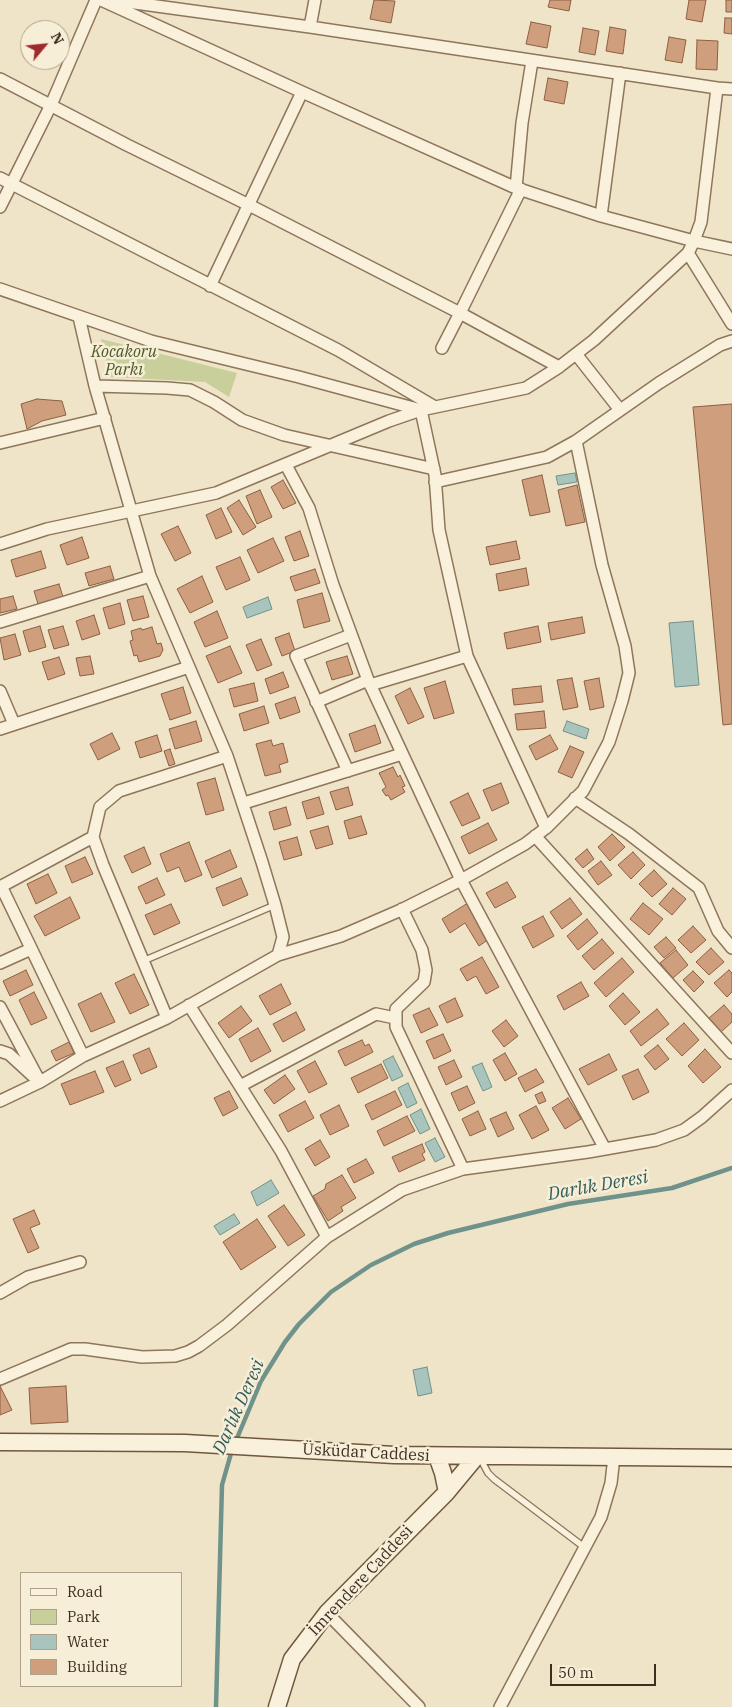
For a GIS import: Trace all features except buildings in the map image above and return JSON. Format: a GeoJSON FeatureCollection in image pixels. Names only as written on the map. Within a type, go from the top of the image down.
{"type":"FeatureCollection","features":[{"type":"Feature","properties":{"kind":"main road","name":"Üsküdar Caddesi"},"geometry":{"type":"LineString","coordinates":[[0,1442],[185,1443],[437,1456],[732,1458]]}},
{"type":"Feature","properties":{"kind":"main road"},"geometry":{"type":"LineString","coordinates":[[437,1456],[443,1473],[446,1492]]}},
{"type":"Feature","properties":{"kind":"main road","name":"İmrendere Caddesi"},"geometry":{"type":"LineString","coordinates":[[277,1707],[292,1659],[327,1613],[446,1492],[478,1456]]}},
{"type":"Feature","properties":{"kind":"street"},"geometry":{"type":"LineString","coordinates":[[0,207],[51,105],[96,0]]}},
{"type":"Feature","properties":{"kind":"street"},"geometry":{"type":"LineString","coordinates":[[101,0],[519,188],[601,216],[694,241],[732,249]]}},
{"type":"Feature","properties":{"kind":"street"},"geometry":{"type":"LineString","coordinates":[[112,0],[310,26],[532,61],[732,89]]}},
{"type":"Feature","properties":{"kind":"street"},"geometry":{"type":"LineString","coordinates":[[310,26],[315,0]]}},
{"type":"Feature","properties":{"kind":"street"},"geometry":{"type":"LineString","coordinates":[[442,348],[519,188],[522,123],[532,61]]}},
{"type":"Feature","properties":{"kind":"street"},"geometry":{"type":"LineString","coordinates":[[601,216],[620,74]]}},
{"type":"Feature","properties":{"kind":"street"},"geometry":{"type":"LineString","coordinates":[[0,79],[460,313],[559,367]]}},
{"type":"Feature","properties":{"kind":"street"},"geometry":{"type":"LineString","coordinates":[[0,544],[47,529],[216,493],[389,421],[421,410],[526,388],[576,354],[636,302],[688,253],[701,222],[717,88]]}},
{"type":"Feature","properties":{"kind":"street"},"geometry":{"type":"LineString","coordinates":[[210,286],[302,92]]}},
{"type":"Feature","properties":{"kind":"street"},"geometry":{"type":"LineString","coordinates":[[0,178],[338,350],[435,407]]}},
{"type":"Feature","properties":{"kind":"street"},"geometry":{"type":"LineString","coordinates":[[688,253],[732,324]]}},
{"type":"Feature","properties":{"kind":"street"},"geometry":{"type":"LineString","coordinates":[[0,289],[151,341],[299,377],[421,410]]}},
{"type":"Feature","properties":{"kind":"street"},"geometry":{"type":"LineString","coordinates":[[80,317],[95,386],[150,576],[227,756],[276,905],[283,937],[278,956]]}},
{"type":"Feature","properties":{"kind":"street"},"geometry":{"type":"LineString","coordinates":[[436,482],[548,457],[576,441],[659,383],[720,345],[732,341]]}},
{"type":"Feature","properties":{"kind":"street"},"geometry":{"type":"LineString","coordinates":[[576,354],[620,410]]}},
{"type":"Feature","properties":{"kind":"street"},"geometry":{"type":"LineString","coordinates":[[95,386],[190,390],[214,402],[242,420],[284,435],[434,469]]}},
{"type":"Feature","properties":{"kind":"street"},"geometry":{"type":"LineString","coordinates":[[421,410],[436,482],[439,530],[467,656],[546,828]]}},
{"type":"Feature","properties":{"kind":"street"},"geometry":{"type":"LineString","coordinates":[[0,443],[105,418]]}},
{"type":"Feature","properties":{"kind":"street"},"geometry":{"type":"LineString","coordinates":[[298,438],[299,459]]}},
{"type":"Feature","properties":{"kind":"street"},"geometry":{"type":"LineString","coordinates":[[0,1101],[40,1082],[83,1056],[167,1018],[278,956],[341,936],[402,910],[461,880],[525,844],[546,828],[583,791],[609,742],[629,673],[625,646],[602,565],[576,441]]}},
{"type":"Feature","properties":{"kind":"street"},"geometry":{"type":"LineString","coordinates":[[286,465],[309,508],[350,635],[402,754],[461,880],[605,1149]]}},
{"type":"Feature","properties":{"kind":"street"},"geometry":{"type":"LineString","coordinates":[[0,622],[150,576]]}},
{"type":"Feature","properties":{"kind":"street"},"geometry":{"type":"LineString","coordinates":[[348,771],[296,656],[350,635]]}},
{"type":"Feature","properties":{"kind":"street"},"geometry":{"type":"LineString","coordinates":[[316,702],[369,682],[467,656]]}},
{"type":"Feature","properties":{"kind":"street"},"geometry":{"type":"LineString","coordinates":[[0,729],[189,667]]}},
{"type":"Feature","properties":{"kind":"street"},"geometry":{"type":"LineString","coordinates":[[0,691],[14,724]]}},
{"type":"Feature","properties":{"kind":"street"},"geometry":{"type":"LineString","coordinates":[[244,803],[402,754]]}},
{"type":"Feature","properties":{"kind":"street"},"geometry":{"type":"LineString","coordinates":[[167,1018],[102,865],[93,837],[100,807],[119,791],[227,756]]}},
{"type":"Feature","properties":{"kind":"street"},"geometry":{"type":"LineString","coordinates":[[575,798],[629,834],[699,888],[718,931],[732,948]]}},
{"type":"Feature","properties":{"kind":"street"},"geometry":{"type":"LineString","coordinates":[[535,836],[732,1053]]}},
{"type":"Feature","properties":{"kind":"street"},"geometry":{"type":"LineString","coordinates":[[83,1056],[1,887],[93,837]]}},
{"type":"Feature","properties":{"kind":"street"},"geometry":{"type":"LineString","coordinates":[[402,910],[422,950],[426,970],[424,982],[396,1009],[396,1026],[463,1169]]}},
{"type":"Feature","properties":{"kind":"street"},"geometry":{"type":"LineString","coordinates":[[0,963],[31,949]]}},
{"type":"Feature","properties":{"kind":"street"},"geometry":{"type":"LineString","coordinates":[[190,1006],[281,1151],[327,1237]]}},
{"type":"Feature","properties":{"kind":"street"},"geometry":{"type":"LineString","coordinates":[[0,1007],[40,1082]]}},
{"type":"Feature","properties":{"kind":"street"},"geometry":{"type":"LineString","coordinates":[[240,1086],[376,1014],[395,1018]]}},
{"type":"Feature","properties":{"kind":"street"},"geometry":{"type":"LineString","coordinates":[[0,1051],[9,1054],[40,1082]]}},
{"type":"Feature","properties":{"kind":"street"},"geometry":{"type":"LineString","coordinates":[[0,1379],[71,1350],[85,1349],[142,1357],[175,1356],[188,1352],[227,1325],[327,1237],[402,1190],[463,1169],[656,1140],[684,1130],[702,1117],[732,1090]]}},
{"type":"Feature","properties":{"kind":"street"},"geometry":{"type":"LineString","coordinates":[[0,1293],[28,1277],[80,1262]]}},
{"type":"Feature","properties":{"kind":"street"},"geometry":{"type":"LineString","coordinates":[[500,1707],[600,1516],[612,1483],[614,1457]]}},
{"type":"Feature","properties":{"kind":"street"},"geometry":{"type":"LineString","coordinates":[[327,1613],[419,1707]]}},
{"type":"Feature","properties":{"kind":"lane"},"geometry":{"type":"LineString","coordinates":[[143,961],[276,905]]}},
{"type":"Feature","properties":{"kind":"lane"},"geometry":{"type":"LineString","coordinates":[[478,1456],[483,1466],[494,1479],[584,1546]]}},
{"type":"Feature","properties":{"kind":"green space","name":"Kocakoru Parkı"},"geometry":{"type":"Polygon","coordinates":[[[101,339],[237,373],[229,397],[205,382],[111,377],[101,339]]]}},
{"type":"Feature","properties":{"kind":"water"},"geometry":{"type":"Polygon","coordinates":[[[575,473],[577,482],[558,485],[556,476],[575,473]]]}},
{"type":"Feature","properties":{"kind":"water"},"geometry":{"type":"Polygon","coordinates":[[[268,597],[272,609],[247,618],[243,607],[268,597]]]}},
{"type":"Feature","properties":{"kind":"water"},"geometry":{"type":"Polygon","coordinates":[[[693,621],[699,685],[675,687],[669,623],[693,621]]]}},
{"type":"Feature","properties":{"kind":"water"},"geometry":{"type":"Polygon","coordinates":[[[567,721],[589,729],[586,739],[563,731],[567,721]]]}},
{"type":"Feature","properties":{"kind":"water"},"geometry":{"type":"Polygon","coordinates":[[[393,1056],[403,1076],[392,1081],[383,1061],[393,1056]]]}},
{"type":"Feature","properties":{"kind":"water"},"geometry":{"type":"Polygon","coordinates":[[[482,1063],[492,1087],[483,1091],[472,1067],[482,1063]]]}},
{"type":"Feature","properties":{"kind":"water"},"geometry":{"type":"Polygon","coordinates":[[[408,1083],[417,1103],[407,1108],[398,1088],[408,1083]]]}},
{"type":"Feature","properties":{"kind":"water"},"geometry":{"type":"Polygon","coordinates":[[[421,1109],[430,1129],[420,1134],[410,1115],[421,1109]]]}},
{"type":"Feature","properties":{"kind":"water"},"geometry":{"type":"Polygon","coordinates":[[[435,1138],[445,1157],[435,1162],[425,1143],[435,1138]]]}},
{"type":"Feature","properties":{"kind":"water"},"geometry":{"type":"Polygon","coordinates":[[[271,1180],[279,1193],[257,1206],[251,1192],[271,1180]]]}},
{"type":"Feature","properties":{"kind":"water"},"geometry":{"type":"Polygon","coordinates":[[[234,1214],[240,1223],[220,1235],[214,1226],[234,1214]]]}},
{"type":"Feature","properties":{"kind":"water"},"geometry":{"type":"Polygon","coordinates":[[[427,1367],[432,1393],[418,1396],[413,1370],[427,1367]]]}},
{"type":"Feature","properties":{"kind":"waterway","name":"Darlık Deresi"},"geometry":{"type":"LineString","coordinates":[[235,1443],[261,1381],[285,1342],[299,1324],[331,1292],[371,1265],[414,1244],[448,1233],[568,1204],[672,1188],[732,1168]]}},
{"type":"Feature","properties":{"kind":"waterway","name":"Darlık Deresi"},"geometry":{"type":"LineString","coordinates":[[216,1707],[222,1485],[232,1450]]}}]}
